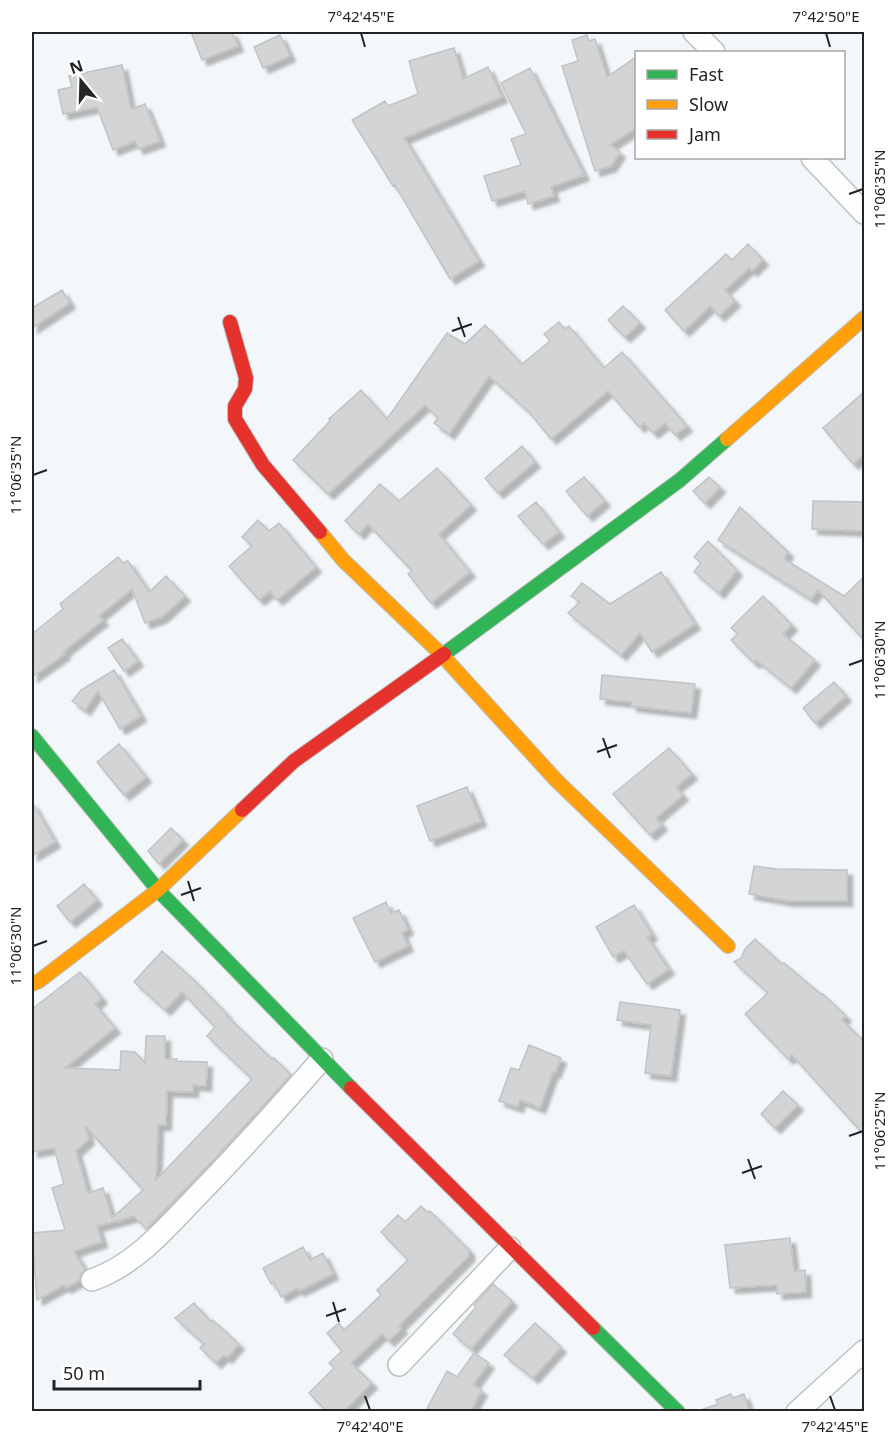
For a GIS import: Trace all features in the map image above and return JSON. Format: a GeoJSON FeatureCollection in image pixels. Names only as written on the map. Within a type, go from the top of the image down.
{"type":"FeatureCollection","features":[{"type":"Feature","properties":{"kind":"street"},"geometry":{"type":"LineString","coordinates":[[694,32],[713,51]]}},
{"type":"Feature","properties":{"kind":"street"},"geometry":{"type":"LineString","coordinates":[[814,159],[864,213]]}},
{"type":"Feature","properties":{"kind":"street"},"geometry":{"type":"LineString","coordinates":[[32,984],[158,890],[294,761],[546,580],[680,480],[864,318]]}},
{"type":"Feature","properties":{"kind":"street"},"geometry":{"type":"LineString","coordinates":[[230,322],[246,378],[245,389],[235,406],[235,419],[263,465],[343,560],[441,654],[556,780],[728,946]]}},
{"type":"Feature","properties":{"kind":"street"},"geometry":{"type":"LineString","coordinates":[[32,736],[158,890],[510,1248],[678,1412]]}},
{"type":"Feature","properties":{"kind":"street"},"geometry":{"type":"LineString","coordinates":[[92,1280],[110,1274],[144,1249],[247,1145],[322,1059]]}},
{"type":"Feature","properties":{"kind":"street"},"geometry":{"type":"LineString","coordinates":[[399,1365],[510,1248]]}},
{"type":"Feature","properties":{"kind":"street"},"geometry":{"type":"LineString","coordinates":[[797,1412],[864,1351]]}},
{"type":"Feature","properties":{"kind":"building"},"geometry":{"type":"Polygon","coordinates":[[[191,32],[232,32],[238,46],[202,60],[191,32]]]}},
{"type":"Feature","properties":{"kind":"building"},"geometry":{"type":"Polygon","coordinates":[[[280,35],[290,56],[263,68],[254,47],[280,35]]]}},
{"type":"Feature","properties":{"kind":"building"},"geometry":{"type":"Polygon","coordinates":[[[587,35],[589,41],[595,39],[607,77],[635,58],[635,129],[610,145],[620,152],[611,166],[595,171],[562,66],[578,61],[572,40],[587,35]]]}},
{"type":"Feature","properties":{"kind":"building"},"geometry":{"type":"Polygon","coordinates":[[[454,48],[463,79],[488,67],[502,97],[404,138],[479,261],[450,279],[395,185],[393,186],[352,120],[385,101],[388,106],[418,94],[409,61],[454,48]]]}},
{"type":"Feature","properties":{"kind":"building"},"geometry":{"type":"Polygon","coordinates":[[[122,65],[131,109],[145,104],[160,141],[138,149],[135,141],[113,150],[97,107],[63,114],[58,90],[72,87],[69,76],[122,65]]]}},
{"type":"Feature","properties":{"kind":"building"},"geometry":{"type":"Polygon","coordinates":[[[530,68],[584,175],[551,187],[554,196],[528,204],[525,191],[492,201],[484,176],[521,165],[511,139],[526,134],[501,83],[530,68]]]}},
{"type":"Feature","properties":{"kind":"building"},"geometry":{"type":"Polygon","coordinates":[[[748,244],[763,260],[752,271],[749,268],[725,290],[735,301],[719,316],[710,306],[684,331],[665,310],[726,254],[732,260],[748,244]]]}},
{"type":"Feature","properties":{"kind":"building"},"geometry":{"type":"Polygon","coordinates":[[[62,290],[70,303],[32,328],[32,308],[62,290]]]}},
{"type":"Feature","properties":{"kind":"building"},"geometry":{"type":"Polygon","coordinates":[[[623,306],[640,323],[625,337],[608,320],[623,306]]]}},
{"type":"Feature","properties":{"kind":"building"},"geometry":{"type":"Polygon","coordinates":[[[559,322],[565,329],[569,326],[604,368],[622,352],[687,426],[675,435],[665,423],[653,433],[644,423],[639,427],[608,391],[551,439],[529,412],[489,376],[449,434],[434,423],[438,418],[425,405],[328,494],[293,460],[330,421],[329,419],[361,390],[387,419],[447,333],[465,344],[485,325],[522,364],[550,341],[544,334],[559,322]]]}},
{"type":"Feature","properties":{"kind":"building"},"geometry":{"type":"Polygon","coordinates":[[[864,392],[864,454],[853,464],[823,428],[864,392]]]}},
{"type":"Feature","properties":{"kind":"building"},"geometry":{"type":"Polygon","coordinates":[[[522,446],[535,462],[498,493],[485,478],[522,446]]]}},
{"type":"Feature","properties":{"kind":"building"},"geometry":{"type":"Polygon","coordinates":[[[437,468],[471,505],[439,534],[470,572],[431,603],[408,574],[412,571],[368,524],[359,534],[345,521],[380,484],[399,501],[437,468]]]}},
{"type":"Feature","properties":{"kind":"building"},"geometry":{"type":"Polygon","coordinates":[[[584,477],[605,501],[587,516],[566,491],[584,477]]]}},
{"type":"Feature","properties":{"kind":"building"},"geometry":{"type":"Polygon","coordinates":[[[709,477],[720,487],[705,503],[693,491],[709,477]]]}},
{"type":"Feature","properties":{"kind":"building"},"geometry":{"type":"Polygon","coordinates":[[[813,501],[864,502],[864,531],[812,529],[813,501]]]}},
{"type":"Feature","properties":{"kind":"building"},"geometry":{"type":"Polygon","coordinates":[[[536,502],[559,532],[543,544],[518,516],[536,502]]]}},
{"type":"Feature","properties":{"kind":"building"},"geometry":{"type":"Polygon","coordinates":[[[740,507],[788,552],[784,559],[844,596],[864,577],[864,640],[818,590],[811,599],[718,540],[740,507]]]}},
{"type":"Feature","properties":{"kind":"building"},"geometry":{"type":"Polygon","coordinates":[[[258,520],[269,531],[279,523],[316,567],[277,600],[270,591],[259,600],[229,566],[252,546],[242,537],[258,520]]]}},
{"type":"Feature","properties":{"kind":"building"},"geometry":{"type":"Polygon","coordinates":[[[708,541],[737,570],[719,593],[694,572],[701,563],[694,557],[708,541]]]}},
{"type":"Feature","properties":{"kind":"building"},"geometry":{"type":"Polygon","coordinates":[[[118,557],[123,563],[128,561],[149,592],[166,576],[185,596],[162,617],[145,623],[132,589],[99,616],[103,620],[63,652],[65,654],[32,677],[32,634],[63,609],[60,604],[118,557]]]}},
{"type":"Feature","properties":{"kind":"building"},"geometry":{"type":"Polygon","coordinates":[[[661,572],[695,624],[652,652],[640,633],[621,655],[568,613],[580,602],[571,596],[582,583],[610,604],[661,572]]]}},
{"type":"Feature","properties":{"kind":"building"},"geometry":{"type":"Polygon","coordinates":[[[763,596],[792,625],[783,634],[815,660],[791,688],[756,660],[754,663],[731,640],[738,634],[731,628],[763,596]]]}},
{"type":"Feature","properties":{"kind":"building"},"geometry":{"type":"Polygon","coordinates":[[[122,639],[138,661],[124,671],[108,648],[122,639]]]}},
{"type":"Feature","properties":{"kind":"building"},"geometry":{"type":"Polygon","coordinates":[[[114,670],[141,716],[120,729],[98,691],[85,710],[72,701],[81,690],[114,670]]]}},
{"type":"Feature","properties":{"kind":"building"},"geometry":{"type":"Polygon","coordinates":[[[602,675],[695,684],[691,713],[631,706],[631,702],[600,699],[602,675]]]}},
{"type":"Feature","properties":{"kind":"building"},"geometry":{"type":"Polygon","coordinates":[[[834,682],[846,696],[815,723],[803,708],[834,682]]]}},
{"type":"Feature","properties":{"kind":"building"},"geometry":{"type":"Polygon","coordinates":[[[119,744],[146,777],[124,795],[97,762],[119,744]]]}},
{"type":"Feature","properties":{"kind":"building"},"geometry":{"type":"Polygon","coordinates":[[[669,748],[692,774],[676,787],[683,795],[656,818],[662,825],[650,835],[613,794],[669,748]]]}},
{"type":"Feature","properties":{"kind":"building"},"geometry":{"type":"Polygon","coordinates":[[[467,787],[481,821],[430,841],[417,806],[467,787]]]}},
{"type":"Feature","properties":{"kind":"building"},"geometry":{"type":"Polygon","coordinates":[[[32,802],[55,842],[32,856],[32,802]]]}},
{"type":"Feature","properties":{"kind":"building"},"geometry":{"type":"Polygon","coordinates":[[[171,828],[183,840],[159,864],[148,851],[171,828]]]}},
{"type":"Feature","properties":{"kind":"building"},"geometry":{"type":"Polygon","coordinates":[[[754,866],[777,869],[847,870],[847,901],[789,901],[749,894],[754,866]]]}},
{"type":"Feature","properties":{"kind":"building"},"geometry":{"type":"Polygon","coordinates":[[[84,884],[97,900],[70,922],[57,906],[84,884]]]}},
{"type":"Feature","properties":{"kind":"building"},"geometry":{"type":"Polygon","coordinates":[[[386,902],[391,913],[399,910],[408,929],[402,933],[408,946],[375,962],[353,918],[386,902]]]}},
{"type":"Feature","properties":{"kind":"building"},"geometry":{"type":"Polygon","coordinates":[[[634,905],[652,935],[647,937],[669,969],[647,984],[624,951],[613,957],[596,927],[634,905]]]}},
{"type":"Feature","properties":{"kind":"building"},"geometry":{"type":"Polygon","coordinates":[[[755,939],[782,964],[784,963],[823,994],[846,1016],[842,1020],[864,1041],[864,1135],[792,1055],[788,1059],[745,1014],[768,993],[734,962],[741,958],[745,949],[755,939]]]}},
{"type":"Feature","properties":{"kind":"building"},"geometry":{"type":"Polygon","coordinates":[[[162,951],[291,1075],[146,1229],[134,1216],[97,1226],[102,1242],[74,1251],[85,1270],[80,1280],[66,1288],[64,1285],[37,1300],[32,1233],[65,1230],[52,1188],[64,1184],[54,1148],[32,1152],[32,1009],[80,972],[102,998],[95,1004],[115,1028],[65,1068],[120,1070],[121,1051],[135,1052],[145,1063],[146,1036],[165,1036],[165,1059],[207,1062],[206,1086],[193,1085],[193,1092],[167,1091],[166,1125],[158,1125],[156,1180],[252,1079],[207,1036],[215,1027],[182,992],[165,1010],[134,982],[162,951]],[[85,1126],[89,1139],[76,1151],[88,1193],[103,1188],[112,1218],[143,1190],[85,1126]]]}},
{"type":"Feature","properties":{"kind":"building"},"geometry":{"type":"Polygon","coordinates":[[[620,1002],[680,1010],[671,1076],[645,1073],[651,1025],[617,1020],[620,1002]]]}},
{"type":"Feature","properties":{"kind":"building"},"geometry":{"type":"Polygon","coordinates":[[[529,1045],[561,1058],[555,1073],[553,1072],[540,1108],[520,1100],[518,1107],[499,1101],[511,1068],[519,1070],[529,1045]]]}},
{"type":"Feature","properties":{"kind":"building"},"geometry":{"type":"Polygon","coordinates":[[[783,1091],[798,1105],[775,1128],[761,1114],[783,1091]]]}},
{"type":"Feature","properties":{"kind":"building"},"geometry":{"type":"Polygon","coordinates":[[[421,1206],[428,1213],[430,1211],[469,1250],[469,1256],[399,1326],[402,1328],[389,1341],[382,1334],[351,1363],[372,1383],[343,1412],[327,1412],[309,1393],[334,1368],[329,1363],[342,1351],[327,1333],[339,1323],[344,1330],[381,1295],[377,1290],[408,1260],[381,1232],[398,1215],[405,1222],[421,1206]]]}},
{"type":"Feature","properties":{"kind":"building"},"geometry":{"type":"Polygon","coordinates":[[[790,1238],[794,1271],[805,1270],[806,1292],[777,1294],[777,1285],[730,1288],[725,1245],[790,1238]]]}},
{"type":"Feature","properties":{"kind":"building"},"geometry":{"type":"Polygon","coordinates":[[[303,1247],[310,1260],[323,1253],[333,1274],[281,1297],[274,1282],[271,1284],[263,1268],[303,1247]]]}},
{"type":"Feature","properties":{"kind":"building"},"geometry":{"type":"Polygon","coordinates":[[[493,1284],[512,1301],[471,1349],[453,1334],[493,1284]]]}},
{"type":"Feature","properties":{"kind":"building"},"geometry":{"type":"Polygon","coordinates":[[[194,1303],[211,1322],[213,1320],[239,1344],[227,1358],[224,1355],[216,1363],[200,1348],[204,1344],[175,1318],[194,1303]]]}},
{"type":"Feature","properties":{"kind":"building"},"geometry":{"type":"Polygon","coordinates":[[[535,1323],[561,1347],[533,1378],[504,1355],[535,1323]]]}},
{"type":"Feature","properties":{"kind":"building"},"geometry":{"type":"Polygon","coordinates":[[[474,1353],[489,1363],[473,1385],[482,1390],[470,1412],[425,1412],[447,1371],[457,1377],[474,1353]]]}},
{"type":"Feature","properties":{"kind":"building"},"geometry":{"type":"Polygon","coordinates":[[[731,1394],[733,1398],[744,1394],[750,1412],[702,1412],[701,1410],[718,1404],[716,1400],[731,1394]]]}},
{"type":"Feature","properties":{"kind":"traffic: fast"},"geometry":{"type":"LineString","coordinates":[[444,654],[680,480],[727,439]]}},
{"type":"Feature","properties":{"kind":"traffic: fast"},"geometry":{"type":"LineString","coordinates":[[32,736],[158,890],[351,1088]]}},
{"type":"Feature","properties":{"kind":"traffic: fast"},"geometry":{"type":"LineString","coordinates":[[593,1328],[678,1412]]}},
{"type":"Feature","properties":{"kind":"traffic: slow"},"geometry":{"type":"LineString","coordinates":[[727,439],[864,318]]}},
{"type":"Feature","properties":{"kind":"traffic: slow"},"geometry":{"type":"LineString","coordinates":[[320,532],[343,560],[441,654],[556,780],[728,946]]}},
{"type":"Feature","properties":{"kind":"traffic: slow"},"geometry":{"type":"LineString","coordinates":[[32,984],[158,890],[242,810]]}},
{"type":"Feature","properties":{"kind":"traffic: jam"},"geometry":{"type":"LineString","coordinates":[[230,322],[246,378],[245,389],[235,406],[235,419],[263,465],[320,532]]}},
{"type":"Feature","properties":{"kind":"traffic: jam"},"geometry":{"type":"LineString","coordinates":[[242,810],[294,761],[444,654]]}},
{"type":"Feature","properties":{"kind":"traffic: jam"},"geometry":{"type":"LineString","coordinates":[[351,1088],[593,1328]]}}]}
